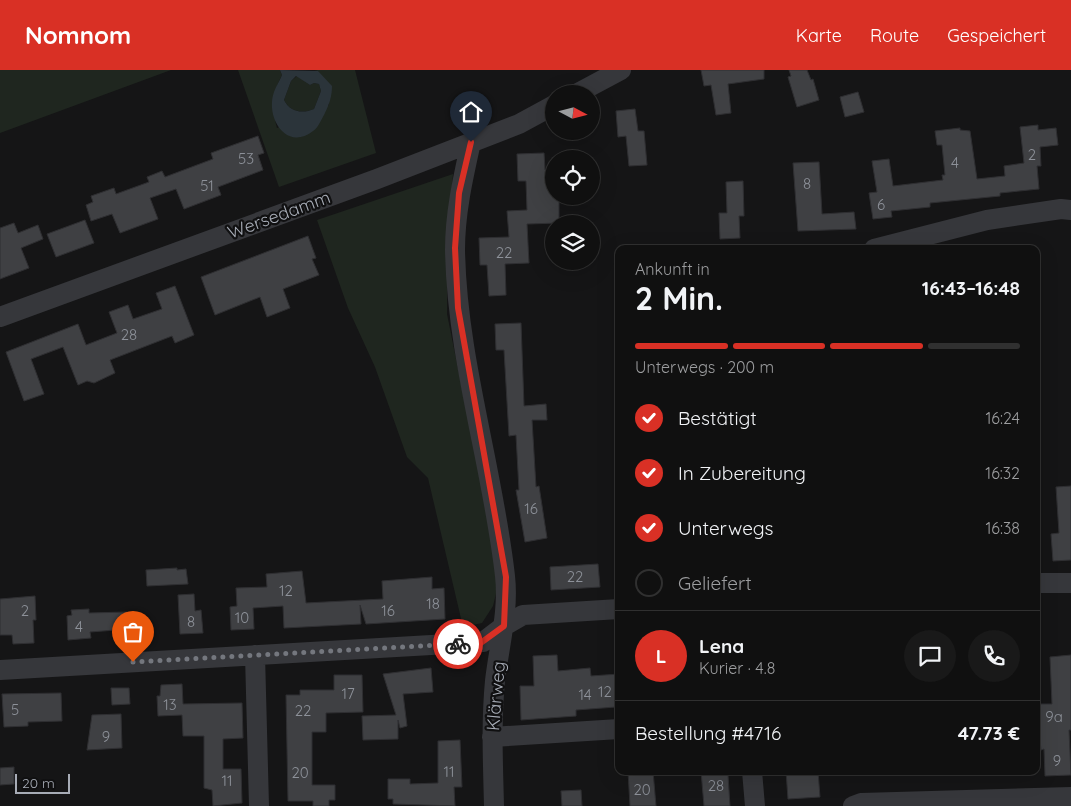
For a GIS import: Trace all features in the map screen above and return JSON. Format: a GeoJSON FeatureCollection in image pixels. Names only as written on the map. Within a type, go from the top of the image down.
{"type":"FeatureCollection","features":[{"type":"Feature","properties":{"kind":"street"},"geometry":{"type":"LineString","coordinates":[[593,85],[621,70]]}},
{"type":"Feature","properties":{"kind":"street","name":"Wersedamm"},"geometry":{"type":"LineString","coordinates":[[0,317],[377,179],[519,124],[545,110]]}},
{"type":"Feature","properties":{"kind":"street","name":"Klärweg"},"geometry":{"type":"LineString","coordinates":[[471,142],[459,193],[455,248],[458,308],[506,577],[504,626],[495,681],[492,738],[494,806]]}},
{"type":"Feature","properties":{"kind":"street"},"geometry":{"type":"LineString","coordinates":[[890,245],[987,220],[1061,209],[1071,210]]}},
{"type":"Feature","properties":{"kind":"street"},"geometry":{"type":"LineString","coordinates":[[1040,583],[1071,583]]}},
{"type":"Feature","properties":{"kind":"street"},"geometry":{"type":"LineString","coordinates":[[0,670],[482,642],[523,615],[615,610]]}},
{"type":"Feature","properties":{"kind":"street"},"geometry":{"type":"LineString","coordinates":[[256,655],[259,806]]}},
{"type":"Feature","properties":{"kind":"street"},"geometry":{"type":"LineString","coordinates":[[492,738],[615,729]]}},
{"type":"Feature","properties":{"kind":"street"},"geometry":{"type":"LineString","coordinates":[[752,775],[755,806]]}},
{"type":"Feature","properties":{"kind":"street"},"geometry":{"type":"LineString","coordinates":[[854,806],[861,803],[1071,798]]}},
{"type":"Feature","properties":{"kind":"shaded area"},"geometry":{"type":"Polygon","coordinates":[[[0,70],[171,70],[0,133],[0,70]]]}},
{"type":"Feature","properties":{"kind":"shaded area"},"geometry":{"type":"Polygon","coordinates":[[[238,70],[280,70],[282,75],[273,101],[277,128],[329,105],[318,71],[314,70],[355,70],[376,153],[279,187],[238,70]]]}},
{"type":"Feature","properties":{"kind":"shaded area"},"geometry":{"type":"Polygon","coordinates":[[[280,70],[318,71],[332,86],[329,104],[319,124],[315,130],[303,136],[294,137],[286,134],[275,121],[272,112],[272,102],[282,75],[280,70]],[[296,76],[291,81],[284,100],[297,111],[314,109],[321,91],[319,84],[314,83],[310,85],[296,76]]]}},
{"type":"Feature","properties":{"kind":"shaded area"},"geometry":{"type":"Polygon","coordinates":[[[297,76],[310,85],[314,83],[319,84],[321,91],[314,109],[297,111],[284,100],[291,81],[297,76]]]}},
{"type":"Feature","properties":{"kind":"shaded area"},"geometry":{"type":"Polygon","coordinates":[[[453,174],[447,248],[447,314],[500,577],[493,606],[482,623],[463,627],[428,478],[407,457],[375,367],[348,308],[317,220],[453,174]]]}},
{"type":"Feature","properties":{"kind":"building"},"geometry":{"type":"Polygon","coordinates":[[[701,70],[764,70],[764,79],[728,84],[731,113],[716,115],[711,85],[704,86],[701,70]]]}},
{"type":"Feature","properties":{"kind":"building"},"geometry":{"type":"Polygon","coordinates":[[[789,70],[807,70],[811,80],[813,79],[819,100],[797,107],[788,77],[791,76],[789,70]]]}},
{"type":"Feature","properties":{"kind":"building"},"geometry":{"type":"Polygon","coordinates":[[[858,92],[864,112],[845,117],[840,97],[858,92]]]}},
{"type":"Feature","properties":{"kind":"building"},"geometry":{"type":"Polygon","coordinates":[[[635,109],[638,131],[644,131],[647,165],[629,166],[626,136],[618,137],[616,111],[635,109]]]}},
{"type":"Feature","properties":{"kind":"building"},"geometry":{"type":"Polygon","coordinates":[[[1038,125],[1038,130],[1056,128],[1058,145],[1040,147],[1041,166],[1037,166],[1039,189],[1000,193],[1000,196],[930,203],[930,207],[891,211],[892,217],[873,219],[869,193],[877,192],[872,161],[889,159],[893,186],[943,180],[942,175],[945,175],[942,145],[937,145],[935,131],[960,128],[960,130],[970,131],[977,179],[1005,176],[1004,166],[1024,163],[1020,127],[1038,125]]]}},
{"type":"Feature","properties":{"kind":"building"},"geometry":{"type":"Polygon","coordinates":[[[258,136],[264,153],[258,155],[263,170],[218,187],[221,195],[184,209],[176,189],[150,198],[158,219],[120,233],[112,214],[91,221],[86,205],[93,202],[91,196],[114,188],[116,194],[149,182],[147,177],[162,171],[165,177],[213,159],[211,153],[258,136]]]}},
{"type":"Feature","properties":{"kind":"building"},"geometry":{"type":"Polygon","coordinates":[[[544,153],[545,205],[559,205],[559,215],[545,215],[545,223],[527,224],[529,263],[505,264],[506,295],[489,296],[487,265],[480,265],[479,238],[509,237],[507,211],[527,210],[526,181],[518,181],[517,154],[544,153]]]}},
{"type":"Feature","properties":{"kind":"building"},"geometry":{"type":"Polygon","coordinates":[[[819,162],[822,214],[854,212],[856,229],[798,231],[793,163],[819,162]]]}},
{"type":"Feature","properties":{"kind":"building"},"geometry":{"type":"Polygon","coordinates":[[[743,181],[744,216],[739,216],[740,238],[720,239],[719,213],[727,213],[726,182],[743,181]]]}},
{"type":"Feature","properties":{"kind":"building"},"geometry":{"type":"Polygon","coordinates":[[[85,220],[94,243],[56,257],[47,234],[85,220]]]}},
{"type":"Feature","properties":{"kind":"building"},"geometry":{"type":"Polygon","coordinates":[[[14,223],[18,233],[38,225],[43,239],[21,248],[29,268],[0,279],[0,228],[14,223]]]}},
{"type":"Feature","properties":{"kind":"building"},"geometry":{"type":"Polygon","coordinates":[[[308,236],[316,258],[312,259],[319,275],[283,289],[290,308],[267,317],[260,297],[215,315],[201,277],[308,236]]]}},
{"type":"Feature","properties":{"kind":"building"},"geometry":{"type":"Polygon","coordinates":[[[175,286],[194,335],[175,343],[172,336],[110,360],[115,373],[94,383],[87,381],[78,385],[63,347],[31,359],[44,394],[24,401],[6,352],[78,324],[86,345],[117,333],[109,312],[128,305],[133,319],[162,309],[156,293],[175,286]]]}},
{"type":"Feature","properties":{"kind":"building"},"geometry":{"type":"Polygon","coordinates":[[[521,323],[524,406],[546,404],[547,420],[532,420],[536,487],[539,486],[547,538],[525,542],[516,490],[519,490],[516,435],[509,436],[504,350],[496,350],[495,324],[521,323]]]}},
{"type":"Feature","properties":{"kind":"building"},"geometry":{"type":"Polygon","coordinates":[[[1071,486],[1071,560],[1053,561],[1051,534],[1059,533],[1056,487],[1071,486]]]}},
{"type":"Feature","properties":{"kind":"building"},"geometry":{"type":"Polygon","coordinates":[[[598,564],[600,587],[551,590],[550,567],[598,564]]]}},
{"type":"Feature","properties":{"kind":"building"},"geometry":{"type":"Polygon","coordinates":[[[177,568],[177,570],[186,569],[188,584],[147,586],[146,570],[177,568]]]}},
{"type":"Feature","properties":{"kind":"building"},"geometry":{"type":"Polygon","coordinates":[[[302,571],[306,603],[383,599],[382,581],[432,577],[432,589],[444,588],[445,619],[366,624],[360,605],[361,624],[284,628],[283,606],[253,608],[254,629],[231,630],[230,607],[237,606],[236,588],[267,587],[266,574],[302,571]]]}},
{"type":"Feature","properties":{"kind":"building"},"geometry":{"type":"Polygon","coordinates":[[[194,594],[195,611],[201,610],[203,633],[180,634],[178,595],[194,594]]]}},
{"type":"Feature","properties":{"kind":"building"},"geometry":{"type":"Polygon","coordinates":[[[35,596],[36,620],[33,620],[34,643],[13,644],[12,635],[0,635],[0,599],[35,596]]]}},
{"type":"Feature","properties":{"kind":"building"},"geometry":{"type":"Polygon","coordinates":[[[89,609],[89,613],[127,612],[128,629],[90,632],[91,638],[68,640],[67,616],[72,615],[71,610],[89,609]]]}},
{"type":"Feature","properties":{"kind":"building"},"geometry":{"type":"Polygon","coordinates":[[[557,655],[558,671],[590,668],[591,676],[615,674],[615,707],[576,710],[576,716],[521,720],[520,686],[534,686],[533,656],[557,655]]]}},
{"type":"Feature","properties":{"kind":"building"},"geometry":{"type":"Polygon","coordinates":[[[1071,655],[1071,730],[1069,730],[1071,775],[1045,776],[1044,749],[1041,750],[1040,740],[1040,704],[1052,704],[1050,657],[1071,655]]]}},
{"type":"Feature","properties":{"kind":"building"},"geometry":{"type":"Polygon","coordinates":[[[431,668],[433,692],[403,694],[407,726],[400,728],[398,720],[398,739],[363,740],[362,716],[396,715],[383,674],[431,668]]]}},
{"type":"Feature","properties":{"kind":"building"},"geometry":{"type":"Polygon","coordinates":[[[334,675],[362,675],[363,712],[326,713],[326,732],[312,732],[312,785],[335,785],[335,800],[329,800],[329,806],[313,806],[313,801],[288,801],[286,695],[300,695],[300,690],[334,690],[334,675]]]}},
{"type":"Feature","properties":{"kind":"building"},"geometry":{"type":"Polygon","coordinates":[[[182,684],[183,704],[242,703],[243,738],[223,739],[223,769],[241,769],[242,803],[213,806],[212,790],[204,788],[204,736],[183,736],[182,715],[158,716],[157,696],[160,696],[161,685],[182,684]]]}},
{"type":"Feature","properties":{"kind":"building"},"geometry":{"type":"Polygon","coordinates":[[[111,688],[129,688],[130,704],[112,705],[111,688]]]}},
{"type":"Feature","properties":{"kind":"building"},"geometry":{"type":"Polygon","coordinates":[[[61,693],[62,721],[28,722],[28,726],[4,727],[2,694],[61,693]]]}},
{"type":"Feature","properties":{"kind":"building"},"geometry":{"type":"Polygon","coordinates":[[[121,714],[122,748],[87,750],[92,715],[121,714]]]}},
{"type":"Feature","properties":{"kind":"building"},"geometry":{"type":"Polygon","coordinates":[[[460,740],[462,787],[454,787],[455,806],[393,804],[393,799],[388,799],[388,779],[410,779],[410,784],[438,783],[438,741],[460,740]]]}},
{"type":"Feature","properties":{"kind":"building"},"geometry":{"type":"Polygon","coordinates":[[[14,767],[14,784],[0,785],[0,768],[14,767]]]}},
{"type":"Feature","properties":{"kind":"building"},"geometry":{"type":"Polygon","coordinates":[[[628,775],[653,775],[656,806],[630,806],[628,775]]]}},
{"type":"Feature","properties":{"kind":"building"},"geometry":{"type":"Polygon","coordinates":[[[701,775],[728,775],[730,806],[704,806],[701,775]]]}},
{"type":"Feature","properties":{"kind":"building"},"geometry":{"type":"Polygon","coordinates":[[[786,775],[818,775],[820,797],[788,799],[786,775]]]}},
{"type":"Feature","properties":{"kind":"building"},"geometry":{"type":"Polygon","coordinates":[[[581,790],[582,806],[562,806],[561,791],[581,790]]]}},
{"type":"Feature","properties":{"kind":"way so far"},"geometry":{"type":"LineString","coordinates":[[133,662],[458,644]]}},
{"type":"Feature","properties":{"kind":"route"},"geometry":{"type":"LineString","coordinates":[[458,644],[482,642],[504,626],[506,577],[458,308],[455,248],[459,193],[471,142]]}}]}
